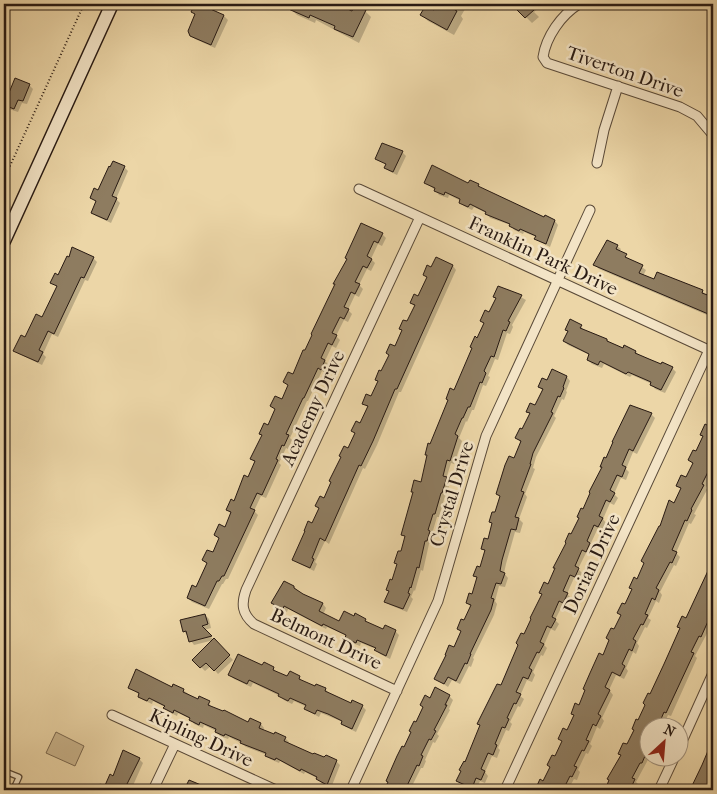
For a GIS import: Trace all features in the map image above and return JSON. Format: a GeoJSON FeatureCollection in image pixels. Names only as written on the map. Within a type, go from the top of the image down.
{"type":"FeatureCollection","features":[{"type":"Feature","properties":{"kind":"main road"},"geometry":{"type":"LineString","coordinates":[[4,241],[112,4]]}},
{"type":"Feature","properties":{"kind":"street","name":"Tiverton Drive"},"geometry":{"type":"LineString","coordinates":[[579,4],[561,20],[545,46],[543,57],[547,63],[680,107],[697,116],[713,135]]}},
{"type":"Feature","properties":{"kind":"street"},"geometry":{"type":"LineString","coordinates":[[597,163],[604,130],[618,86]]}},
{"type":"Feature","properties":{"kind":"street","name":"Franklin Park Drive"},"geometry":{"type":"LineString","coordinates":[[359,189],[711,351]]}},
{"type":"Feature","properties":{"kind":"street","name":"Crystal Drive"},"geometry":{"type":"LineString","coordinates":[[351,790],[438,601],[486,436],[590,210]]}},
{"type":"Feature","properties":{"kind":"street","name":"Academy Drive"},"geometry":{"type":"LineString","coordinates":[[244,613],[242,604],[246,590],[420,217]]}},
{"type":"Feature","properties":{"kind":"street","name":"Dorian Drive"},"geometry":{"type":"LineString","coordinates":[[505,790],[711,351]]}},
{"type":"Feature","properties":{"kind":"street","name":"Belmont Drive"},"geometry":{"type":"LineString","coordinates":[[244,613],[254,624],[397,691]]}},
{"type":"Feature","properties":{"kind":"street"},"geometry":{"type":"LineString","coordinates":[[690,724],[713,674]]}},
{"type":"Feature","properties":{"kind":"street","name":"Kipling Drive"},"geometry":{"type":"LineString","coordinates":[[112,715],[276,790]]}},
{"type":"Feature","properties":{"kind":"street"},"geometry":{"type":"LineString","coordinates":[[153,790],[175,744]]}},
{"type":"Feature","properties":{"kind":"street"},"geometry":{"type":"LineString","coordinates":[[659,790],[670,766]]}},
{"type":"Feature","properties":{"kind":"lane"},"geometry":{"type":"LineString","coordinates":[[4,771],[19,778],[13,790]]}},
{"type":"Feature","properties":{"kind":"path"},"geometry":{"type":"LineString","coordinates":[[4,179],[84,4]]}},
{"type":"Feature","properties":{"kind":"shaded area"},"geometry":{"type":"Polygon","coordinates":[[[56,732],[84,746],[75,766],[46,753],[56,732]]]}},
{"type":"Feature","properties":{"kind":"building"},"geometry":{"type":"Polygon","coordinates":[[[195,4],[224,15],[211,45],[190,36],[188,31],[195,14],[191,12],[195,4]]]}},
{"type":"Feature","properties":{"kind":"building"},"geometry":{"type":"Polygon","coordinates":[[[277,4],[337,4],[352,11],[355,5],[366,10],[353,37],[334,29],[335,26],[310,15],[309,18],[277,4]]]}},
{"type":"Feature","properties":{"kind":"building"},"geometry":{"type":"Polygon","coordinates":[[[437,4],[458,4],[455,10],[457,11],[447,30],[420,15],[426,5],[434,10],[437,4]]]}},
{"type":"Feature","properties":{"kind":"building"},"geometry":{"type":"Polygon","coordinates":[[[511,4],[527,4],[534,10],[525,18],[511,4]]]}},
{"type":"Feature","properties":{"kind":"building"},"geometry":{"type":"Polygon","coordinates":[[[15,78],[30,84],[23,101],[18,100],[14,109],[4,105],[15,78]]]}},
{"type":"Feature","properties":{"kind":"building"},"geometry":{"type":"Polygon","coordinates":[[[382,143],[403,151],[393,172],[384,168],[386,164],[375,159],[382,143]]]}},
{"type":"Feature","properties":{"kind":"building"},"geometry":{"type":"Polygon","coordinates":[[[113,161],[125,166],[112,196],[117,198],[107,220],[91,213],[96,201],[90,198],[94,188],[98,190],[113,161]]]}},
{"type":"Feature","properties":{"kind":"building"},"geometry":{"type":"Polygon","coordinates":[[[432,165],[468,183],[470,180],[479,184],[478,186],[544,217],[545,215],[555,220],[546,244],[534,239],[536,236],[520,229],[519,231],[509,226],[510,224],[485,214],[486,212],[470,204],[468,207],[459,203],[460,199],[445,192],[444,195],[434,191],[435,188],[424,183],[432,165]]]}},
{"type":"Feature","properties":{"kind":"building"},"geometry":{"type":"Polygon","coordinates":[[[361,223],[383,233],[378,243],[374,241],[367,256],[372,259],[367,268],[363,266],[355,282],[360,284],[355,294],[351,292],[344,307],[349,309],[344,319],[340,317],[332,333],[337,335],[332,345],[328,343],[321,358],[325,360],[321,370],[318,368],[286,434],[289,435],[284,446],[282,445],[276,459],[278,460],[262,495],[257,493],[250,508],[255,510],[224,576],[217,581],[205,606],[187,598],[192,585],[196,587],[207,563],[202,560],[207,550],[213,552],[219,538],[214,535],[219,524],[225,527],[231,512],[226,510],[231,499],[234,501],[244,475],[248,477],[255,461],[250,459],[262,435],[259,434],[264,423],[268,425],[275,409],[270,406],[275,396],[282,399],[288,385],[283,382],[288,372],[293,374],[303,350],[305,350],[335,284],[333,284],[347,259],[345,258],[361,223]]]}},
{"type":"Feature","properties":{"kind":"building"},"geometry":{"type":"Polygon","coordinates":[[[607,240],[618,245],[616,249],[627,254],[625,257],[643,265],[639,273],[654,279],[657,272],[703,290],[702,293],[713,297],[713,316],[593,265],[607,240]]]}},
{"type":"Feature","properties":{"kind":"building"},"geometry":{"type":"Polygon","coordinates":[[[72,247],[94,257],[84,278],[81,277],[54,334],[48,331],[39,350],[43,352],[38,362],[13,351],[21,335],[25,337],[36,314],[42,317],[57,286],[50,283],[55,273],[58,275],[67,256],[69,257],[72,247]]]}},
{"type":"Feature","properties":{"kind":"building"},"geometry":{"type":"Polygon","coordinates":[[[436,257],[453,265],[325,541],[320,538],[310,568],[292,560],[308,521],[312,523],[319,508],[315,506],[320,496],[324,498],[331,482],[329,481],[341,457],[339,456],[344,446],[348,448],[355,433],[351,431],[356,421],[360,423],[368,406],[362,404],[366,394],[371,396],[378,381],[375,380],[389,355],[386,353],[390,344],[395,346],[402,330],[399,329],[403,320],[407,321],[415,305],[410,303],[414,294],[418,296],[427,277],[423,275],[427,265],[431,267],[436,257]]]}},
{"type":"Feature","properties":{"kind":"building"},"geometry":{"type":"Polygon","coordinates":[[[498,286],[522,295],[508,321],[510,322],[506,331],[503,330],[494,357],[491,356],[484,371],[486,373],[482,383],[480,382],[470,407],[468,407],[455,434],[458,436],[450,461],[447,460],[443,476],[447,477],[428,530],[430,531],[427,541],[425,541],[419,568],[417,567],[408,593],[410,594],[403,609],[384,602],[389,591],[386,590],[390,579],[392,580],[397,564],[394,563],[398,551],[401,551],[405,536],[401,535],[413,492],[411,492],[414,480],[421,482],[428,443],[430,444],[448,400],[446,399],[450,388],[454,390],[472,348],[470,347],[475,336],[477,338],[484,323],[480,321],[485,310],[489,312],[496,298],[493,297],[498,286]]]}},
{"type":"Feature","properties":{"kind":"building"},"geometry":{"type":"Polygon","coordinates":[[[570,319],[582,325],[580,328],[607,339],[607,341],[623,348],[624,345],[636,351],[635,353],[673,367],[661,390],[650,385],[651,382],[628,372],[626,374],[600,361],[598,365],[587,360],[589,354],[563,341],[568,331],[565,330],[570,319]]]}},
{"type":"Feature","properties":{"kind":"building"},"geometry":{"type":"Polygon","coordinates":[[[552,369],[567,376],[560,397],[558,396],[551,412],[553,413],[533,453],[521,491],[524,492],[515,517],[519,518],[516,530],[511,529],[502,560],[500,571],[505,573],[501,584],[496,583],[491,598],[494,599],[491,610],[467,664],[465,663],[456,681],[448,677],[444,684],[434,679],[449,645],[454,647],[461,631],[457,629],[461,619],[464,620],[471,605],[466,603],[469,593],[472,594],[477,577],[473,576],[477,566],[480,567],[485,550],[481,549],[484,538],[488,539],[492,523],[489,522],[492,512],[495,512],[500,496],[496,494],[505,465],[509,456],[514,458],[521,441],[515,438],[530,413],[526,412],[530,403],[535,405],[543,389],[538,387],[542,378],[547,380],[552,369]]]}},
{"type":"Feature","properties":{"kind":"building"},"geometry":{"type":"Polygon","coordinates":[[[630,405],[652,413],[633,451],[629,449],[622,465],[626,467],[622,477],[617,475],[610,490],[615,493],[610,502],[606,500],[599,516],[603,518],[598,527],[594,525],[587,541],[590,543],[586,552],[582,550],[575,566],[579,568],[575,577],[570,575],[563,591],[568,593],[563,603],[559,601],[552,617],[556,619],[551,628],[547,626],[540,642],[544,644],[539,653],[537,652],[529,668],[532,670],[528,679],[523,677],[516,692],[521,694],[516,704],[514,703],[507,718],[509,719],[505,728],[502,727],[493,755],[488,753],[481,769],[485,771],[481,780],[476,778],[472,788],[456,781],[461,771],[459,770],[465,762],[480,725],[477,724],[497,684],[501,685],[518,645],[516,643],[521,633],[524,634],[542,594],[539,593],[544,582],[548,584],[569,533],[571,534],[579,518],[577,517],[581,508],[583,509],[589,492],[602,467],[600,467],[604,457],[606,458],[630,405]]]}},
{"type":"Feature","properties":{"kind":"building"},"geometry":{"type":"Polygon","coordinates":[[[705,424],[713,428],[713,472],[709,470],[687,521],[685,520],[672,550],[677,552],[656,588],[659,590],[655,600],[652,598],[645,614],[648,615],[633,639],[636,641],[632,651],[629,649],[622,664],[625,666],[620,676],[612,672],[605,687],[610,690],[598,714],[601,716],[596,726],[593,724],[586,740],[589,741],[584,751],[582,750],[574,766],[577,767],[563,790],[535,790],[540,779],[543,781],[550,767],[547,765],[552,755],[555,756],[562,741],[558,739],[563,728],[567,730],[574,715],[571,714],[575,703],[579,705],[585,690],[583,689],[599,653],[603,655],[609,640],[606,638],[611,628],[614,629],[621,615],[617,613],[622,603],[625,604],[632,589],[629,588],[634,577],[637,579],[644,563],[641,561],[660,526],[669,500],[674,503],[681,488],[676,486],[681,475],[686,477],[693,463],[688,460],[693,450],[696,451],[703,436],[700,435],[705,424]]]}},
{"type":"Feature","properties":{"kind":"building"},"geometry":{"type":"Polygon","coordinates":[[[713,560],[713,610],[701,637],[699,636],[691,652],[694,653],[666,713],[664,712],[662,716],[640,716],[640,763],[632,778],[635,779],[630,790],[605,790],[609,780],[607,779],[621,755],[618,754],[623,743],[627,744],[634,730],[632,729],[636,719],[638,720],[645,705],[643,703],[648,693],[650,694],[680,628],[677,627],[682,616],[686,618],[713,560]]]}},
{"type":"Feature","properties":{"kind":"building"},"geometry":{"type":"Polygon","coordinates":[[[284,581],[294,586],[303,594],[323,603],[319,611],[339,621],[344,611],[354,616],[355,613],[366,619],[365,621],[383,629],[385,625],[396,630],[386,656],[374,650],[376,648],[357,640],[356,643],[345,638],[346,635],[323,624],[322,626],[284,606],[283,609],[271,603],[284,581]]]}},
{"type":"Feature","properties":{"kind":"building"},"geometry":{"type":"Polygon","coordinates":[[[205,614],[208,624],[202,626],[212,636],[189,642],[186,631],[183,632],[180,620],[205,614]]]}},
{"type":"Feature","properties":{"kind":"building"},"geometry":{"type":"Polygon","coordinates":[[[214,638],[230,655],[214,671],[206,663],[200,668],[192,660],[214,638]]]}},
{"type":"Feature","properties":{"kind":"building"},"geometry":{"type":"Polygon","coordinates":[[[238,654],[262,665],[264,662],[274,667],[273,670],[287,676],[290,671],[300,676],[299,679],[315,686],[316,684],[326,688],[325,691],[351,703],[352,700],[363,705],[352,729],[341,724],[342,721],[328,714],[317,710],[315,714],[304,709],[306,705],[290,698],[288,701],[278,696],[279,694],[249,680],[247,684],[228,675],[238,654]]]}},
{"type":"Feature","properties":{"kind":"building"},"geometry":{"type":"Polygon","coordinates":[[[136,669],[172,687],[173,684],[184,689],[183,692],[198,699],[199,696],[210,701],[208,705],[224,710],[248,722],[250,718],[261,723],[259,728],[286,737],[284,741],[313,754],[324,757],[326,755],[337,760],[327,785],[316,779],[317,777],[301,769],[300,771],[276,758],[275,760],[265,756],[266,753],[240,743],[241,741],[215,732],[216,729],[200,722],[199,725],[174,710],[173,713],[163,708],[165,706],[149,698],[147,701],[138,697],[139,693],[128,688],[136,669]]]}},
{"type":"Feature","properties":{"kind":"building"},"geometry":{"type":"Polygon","coordinates":[[[435,687],[450,695],[434,730],[436,731],[431,740],[429,739],[421,755],[423,756],[419,766],[417,765],[405,790],[384,790],[397,756],[402,746],[404,747],[411,732],[409,731],[414,721],[416,722],[423,707],[420,705],[425,695],[430,698],[435,687]]]}},
{"type":"Feature","properties":{"kind":"building"},"geometry":{"type":"Polygon","coordinates":[[[713,739],[713,790],[690,790],[702,765],[713,739]]]}},
{"type":"Feature","properties":{"kind":"building"},"geometry":{"type":"Polygon","coordinates":[[[123,750],[140,758],[124,790],[103,790],[110,774],[113,776],[123,750]]]}},
{"type":"Feature","properties":{"kind":"building"},"geometry":{"type":"Polygon","coordinates":[[[189,780],[213,790],[184,790],[189,780]]]}}]}
